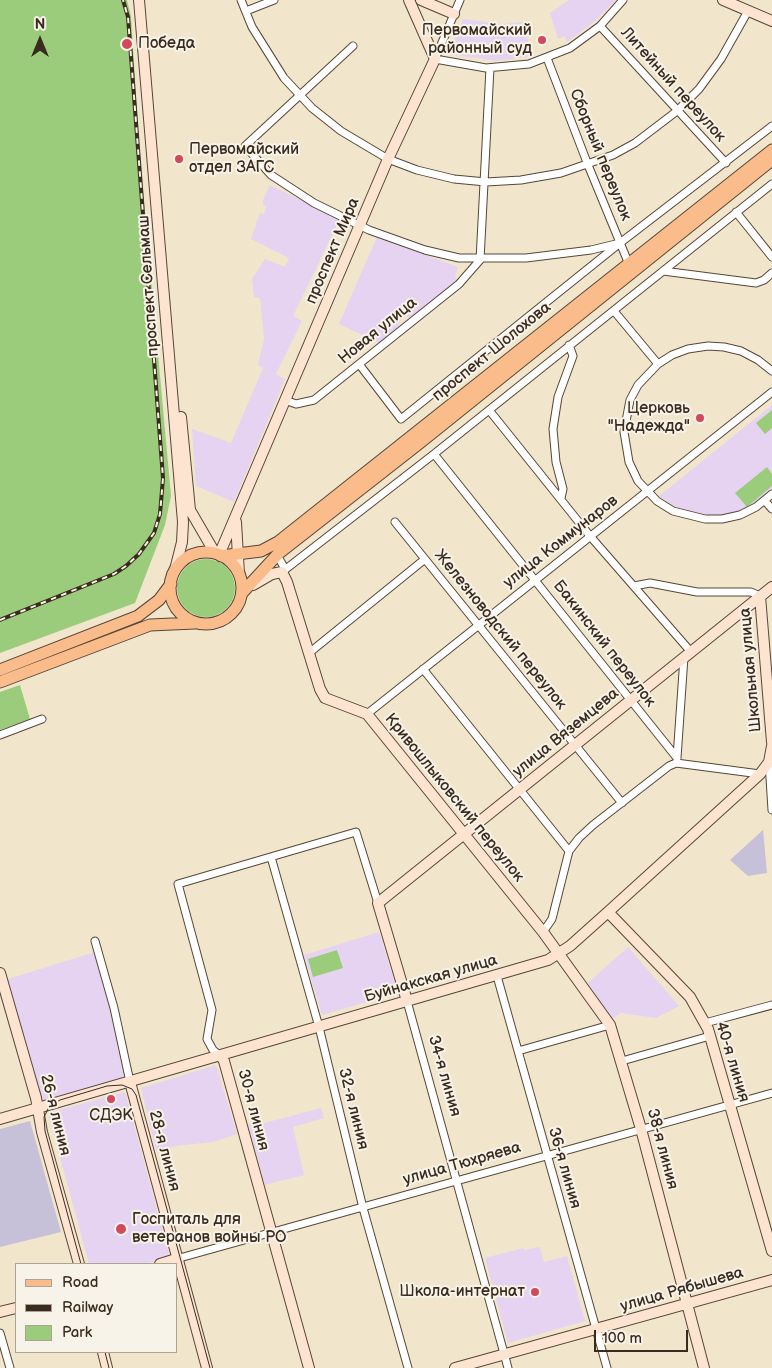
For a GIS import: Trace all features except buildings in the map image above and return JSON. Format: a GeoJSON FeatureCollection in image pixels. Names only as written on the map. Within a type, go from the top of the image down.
{"type":"FeatureCollection","features":[{"type":"Feature","properties":{"kind":"main road","name":"проспект Шолохова"},"geometry":{"type":"LineString","coordinates":[[218,555],[237,555],[260,551],[278,542],[628,262],[772,150]]}},
{"type":"Feature","properties":{"kind":"main road","name":"проспект Шолохова"},"geometry":{"type":"LineString","coordinates":[[245,589],[277,554],[772,160]]}},
{"type":"Feature","properties":{"kind":"main road"},"geometry":{"type":"LineString","coordinates":[[0,682],[150,625],[210,624],[225,618],[235,609],[245,589],[239,574],[229,561],[218,555],[193,555],[184,560],[175,570],[171,584],[171,594],[176,608],[185,617],[199,623]]}},
{"type":"Feature","properties":{"kind":"main road"},"geometry":{"type":"LineString","coordinates":[[0,670],[138,616],[160,600],[171,584]]}},
{"type":"Feature","properties":{"kind":"street","name":"проспект Сельмаш"},"geometry":{"type":"LineString","coordinates":[[139,0],[183,522],[182,542],[175,570]]}},
{"type":"Feature","properties":{"kind":"street","name":"проспект Сельмаш"},"geometry":{"type":"LineString","coordinates":[[145,0],[188,501],[192,517],[218,555]]}},
{"type":"Feature","properties":{"kind":"street"},"geometry":{"type":"LineString","coordinates":[[242,0],[271,60],[299,95],[341,132],[388,159],[434,175],[486,182],[542,177],[588,165],[635,143],[677,111],[699,90],[721,58],[748,11]]}},
{"type":"Feature","properties":{"kind":"street"},"geometry":{"type":"LineString","coordinates":[[246,11],[274,0]]}},
{"type":"Feature","properties":{"kind":"street"},"geometry":{"type":"LineString","coordinates":[[409,0],[435,59],[472,67],[490,68],[516,66],[547,58],[576,44],[600,26],[624,0]]}},
{"type":"Feature","properties":{"kind":"street","name":"проспект Мира"},"geometry":{"type":"LineString","coordinates":[[218,555],[388,159],[435,59],[460,0]]}},
{"type":"Feature","properties":{"kind":"street"},"geometry":{"type":"LineString","coordinates":[[723,0],[772,21]]}},
{"type":"Feature","properties":{"kind":"street"},"geometry":{"type":"LineString","coordinates":[[416,14],[424,2],[454,14]]}},
{"type":"Feature","properties":{"kind":"street","name":"Литейный переулок"},"geometry":{"type":"LineString","coordinates":[[600,26],[726,163]]}},
{"type":"Feature","properties":{"kind":"street"},"geometry":{"type":"LineString","coordinates":[[353,46],[245,146],[270,175],[314,203],[360,226],[425,250],[459,258],[480,260],[557,255],[620,243]]}},
{"type":"Feature","properties":{"kind":"street","name":"Сборный переулок"},"geometry":{"type":"LineString","coordinates":[[547,58],[628,262]]}},
{"type":"Feature","properties":{"kind":"street"},"geometry":{"type":"LineString","coordinates":[[480,260],[486,182],[490,68]]}},
{"type":"Feature","properties":{"kind":"street"},"geometry":{"type":"LineString","coordinates":[[359,364],[401,419],[620,243],[772,126]]}},
{"type":"Feature","properties":{"kind":"street"},"geometry":{"type":"LineString","coordinates":[[245,589],[272,574],[284,571],[434,454],[772,184]]}},
{"type":"Feature","properties":{"kind":"street"},"geometry":{"type":"LineString","coordinates":[[736,212],[772,257]]}},
{"type":"Feature","properties":{"kind":"street","name":"Новая улица"},"geometry":{"type":"LineString","coordinates":[[285,400],[296,404],[314,400],[459,284],[480,260]]}},
{"type":"Feature","properties":{"kind":"street"},"geometry":{"type":"LineString","coordinates":[[663,271],[756,283],[772,274]]}},
{"type":"Feature","properties":{"kind":"street"},"geometry":{"type":"LineString","coordinates":[[614,311],[658,364]]}},
{"type":"Feature","properties":{"kind":"street"},"geometry":{"type":"LineString","coordinates":[[561,498],[562,489],[556,462],[553,429],[558,396],[573,356],[569,345]]}},
{"type":"Feature","properties":{"kind":"street"},"geometry":{"type":"LineString","coordinates":[[772,372],[758,360],[741,351],[708,346],[688,349],[658,364],[638,385],[630,400],[624,425],[625,448],[638,481],[647,491],[673,511],[705,519],[740,514],[772,494]]}},
{"type":"Feature","properties":{"kind":"street","name":"улица Коммунаров"},"geometry":{"type":"LineString","coordinates":[[366,714],[772,392]]}},
{"type":"Feature","properties":{"kind":"street"},"geometry":{"type":"LineString","coordinates":[[489,410],[590,536],[634,586],[687,654],[676,761]]}},
{"type":"Feature","properties":{"kind":"street","name":"Бакинский переулок"},"geometry":{"type":"LineString","coordinates":[[434,454],[535,579],[676,761]]}},
{"type":"Feature","properties":{"kind":"street"},"geometry":{"type":"LineString","coordinates":[[765,500],[772,508]]}},
{"type":"Feature","properties":{"kind":"street","name":"проспект Мира"},"geometry":{"type":"LineString","coordinates":[[236,516],[239,574]]}},
{"type":"Feature","properties":{"kind":"street","name":"Железноводский переулок"},"geometry":{"type":"LineString","coordinates":[[395,522],[622,803]]}},
{"type":"Feature","properties":{"kind":"street"},"geometry":{"type":"LineString","coordinates":[[277,554],[284,571]]}},
{"type":"Feature","properties":{"kind":"street"},"geometry":{"type":"LineString","coordinates":[[309,654],[425,559]]}},
{"type":"Feature","properties":{"kind":"street","name":"Кривошлыковский переулок"},"geometry":{"type":"LineString","coordinates":[[284,571],[320,689],[325,698],[366,714],[558,953]]}},
{"type":"Feature","properties":{"kind":"street"},"geometry":{"type":"LineString","coordinates":[[634,586],[650,583],[697,592],[751,592],[760,596]]}},
{"type":"Feature","properties":{"kind":"street","name":"улица Вяземцева"},"geometry":{"type":"LineString","coordinates":[[378,903],[464,836],[772,587]]}},
{"type":"Feature","properties":{"kind":"street","name":"Школьная улица"},"geometry":{"type":"LineString","coordinates":[[760,596],[768,658],[772,742]]}},
{"type":"Feature","properties":{"kind":"street"},"geometry":{"type":"LineString","coordinates":[[423,669],[569,851]]}},
{"type":"Feature","properties":{"kind":"street"},"geometry":{"type":"LineString","coordinates":[[0,735],[42,719]]}},
{"type":"Feature","properties":{"kind":"street","name":"Школьная улица"},"geometry":{"type":"LineString","coordinates":[[772,746],[769,762],[772,810]]}},
{"type":"Feature","properties":{"kind":"street"},"geometry":{"type":"LineString","coordinates":[[543,932],[552,919],[569,851],[579,838],[669,766],[676,761],[760,774]]}},
{"type":"Feature","properties":{"kind":"street","name":"Буйнакская улица"},"geometry":{"type":"LineString","coordinates":[[0,1119],[548,960],[608,912],[760,774],[769,762]]}},
{"type":"Feature","properties":{"kind":"street","name":"34-я линия"},"geometry":{"type":"LineString","coordinates":[[270,858],[356,832],[407,1001],[508,1368]]}},
{"type":"Feature","properties":{"kind":"street","name":"30-я линия"},"geometry":{"type":"LineString","coordinates":[[270,858],[178,884],[212,1010],[207,1039],[213,1050],[224,1061],[270,1233],[309,1368]]}},
{"type":"Feature","properties":{"kind":"street","name":"32-я линия"},"geometry":{"type":"LineString","coordinates":[[270,858],[319,1027],[363,1208],[408,1368]]}},
{"type":"Feature","properties":{"kind":"street","name":"40-я линия"},"geometry":{"type":"LineString","coordinates":[[608,912],[690,997],[705,1023],[772,1251]]}},
{"type":"Feature","properties":{"kind":"street","name":"28-я линия"},"geometry":{"type":"LineString","coordinates":[[95,941],[114,1008],[130,1082],[177,1263]]}},
{"type":"Feature","properties":{"kind":"street","name":"38-я линия"},"geometry":{"type":"LineString","coordinates":[[558,953],[610,1025],[641,1129],[704,1368]]}},
{"type":"Feature","properties":{"kind":"street","name":"26-я линия"},"geometry":{"type":"LineString","coordinates":[[0,973],[36,1098],[37,1108],[79,1263]]}},
{"type":"Feature","properties":{"kind":"street","name":"36-я линия"},"geometry":{"type":"LineString","coordinates":[[498,976],[606,1368]]}},
{"type":"Feature","properties":{"kind":"street"},"geometry":{"type":"LineString","coordinates":[[705,1023],[772,1005]]}},
{"type":"Feature","properties":{"kind":"street"},"geometry":{"type":"LineString","coordinates":[[518,1051],[610,1025]]}},
{"type":"Feature","properties":{"kind":"street"},"geometry":{"type":"LineString","coordinates":[[622,1061],[710,1036]]}},
{"type":"Feature","properties":{"kind":"street","name":"улица Тюхряева"},"geometry":{"type":"LineString","coordinates":[[163,1263],[772,1092]]}},
{"type":"Feature","properties":{"kind":"street","name":"28-я линия"},"geometry":{"type":"LineString","coordinates":[[178,1266],[207,1368]]}},
{"type":"Feature","properties":{"kind":"street","name":"улица Рябышева"},"geometry":{"type":"LineString","coordinates":[[455,1368],[772,1280]]}},
{"type":"Feature","properties":{"kind":"street"},"geometry":{"type":"LineString","coordinates":[[0,1312],[15,1308]]}},
{"type":"Feature","properties":{"kind":"street"},"geometry":{"type":"LineString","coordinates":[[0,1333],[10,1368]]}},
{"type":"Feature","properties":{"kind":"street"},"geometry":{"type":"LineString","coordinates":[[103,1353],[107,1368]]}},
{"type":"Feature","properties":{"kind":"shaded area"},"geometry":{"type":"Polygon","coordinates":[[[569,0],[616,0],[594,22],[567,42],[565,36],[558,39],[550,13],[569,0]]]}},
{"type":"Feature","properties":{"kind":"shaded area"},"geometry":{"type":"Polygon","coordinates":[[[463,19],[502,24],[522,22],[533,56],[497,61],[448,54],[463,19]]]}},
{"type":"Feature","properties":{"kind":"shaded area"},"geometry":{"type":"Polygon","coordinates":[[[270,185],[340,219],[293,316],[302,321],[276,374],[285,379],[234,502],[196,486],[192,429],[231,443],[263,368],[258,365],[264,339],[260,298],[254,297],[252,279],[265,259],[285,267],[289,258],[251,239],[260,213],[264,214],[266,206],[263,205],[263,200],[270,185]]]}},
{"type":"Feature","properties":{"kind":"shaded area"},"geometry":{"type":"Polygon","coordinates":[[[377,237],[458,267],[455,278],[458,280],[410,319],[404,314],[395,332],[379,343],[339,324],[377,237]]]}},
{"type":"Feature","properties":{"kind":"shaded area"},"geometry":{"type":"Polygon","coordinates":[[[772,405],[772,492],[751,508],[726,516],[708,517],[682,511],[659,496],[772,405]]]}},
{"type":"Feature","properties":{"kind":"shaded area"},"geometry":{"type":"Polygon","coordinates":[[[763,830],[767,873],[748,876],[730,860],[763,830]]]}},
{"type":"Feature","properties":{"kind":"shaded area"},"geometry":{"type":"Polygon","coordinates":[[[379,932],[398,993],[322,1015],[304,955],[379,932]]]}},
{"type":"Feature","properties":{"kind":"shaded area"},"geometry":{"type":"Polygon","coordinates":[[[628,947],[679,1006],[656,1018],[621,1013],[611,1019],[588,983],[628,947]]]}},
{"type":"Feature","properties":{"kind":"shaded area"},"geometry":{"type":"Polygon","coordinates":[[[95,952],[127,1074],[126,1079],[51,1103],[41,1102],[5,980],[95,952]]]}},
{"type":"Feature","properties":{"kind":"shaded area"},"geometry":{"type":"Polygon","coordinates":[[[216,1065],[237,1134],[213,1142],[175,1146],[156,1151],[141,1088],[216,1065]]]}},
{"type":"Feature","properties":{"kind":"shaded area"},"geometry":{"type":"Polygon","coordinates":[[[125,1092],[170,1257],[149,1263],[89,1263],[48,1113],[125,1092]]]}},
{"type":"Feature","properties":{"kind":"shaded area"},"geometry":{"type":"Polygon","coordinates":[[[321,1108],[324,1118],[293,1127],[304,1175],[265,1185],[248,1124],[252,1123],[253,1126],[321,1108]]]}},
{"type":"Feature","properties":{"kind":"shaded area"},"geometry":{"type":"Polygon","coordinates":[[[30,1121],[61,1232],[0,1247],[0,1129],[30,1121]]]}},
{"type":"Feature","properties":{"kind":"shaded area","name":"Школа-интернат"},"geometry":{"type":"Polygon","coordinates":[[[540,1247],[544,1262],[567,1256],[585,1321],[508,1343],[485,1258],[523,1248],[524,1250],[540,1247]]]}},
{"type":"Feature","properties":{"kind":"green space"},"geometry":{"type":"Polygon","coordinates":[[[0,0],[127,0],[131,16],[139,145],[171,496],[165,525],[135,603],[0,653],[0,0]]]}},
{"type":"Feature","properties":{"kind":"green space"},"geometry":{"type":"Polygon","coordinates":[[[772,410],[772,428],[765,434],[756,423],[772,410]]]}},
{"type":"Feature","properties":{"kind":"green space"},"geometry":{"type":"Polygon","coordinates":[[[767,467],[772,474],[772,486],[747,507],[735,493],[767,467]]]}},
{"type":"Feature","properties":{"kind":"green space"},"geometry":{"type":"Polygon","coordinates":[[[200,559],[212,559],[227,567],[235,582],[235,594],[227,609],[212,617],[200,617],[185,609],[177,594],[177,582],[185,567],[200,559]]]}},
{"type":"Feature","properties":{"kind":"green space"},"geometry":{"type":"Polygon","coordinates":[[[20,685],[30,719],[0,730],[0,692],[20,685]]]}},
{"type":"Feature","properties":{"kind":"green space"},"geometry":{"type":"Polygon","coordinates":[[[337,950],[343,968],[313,977],[308,959],[337,950]]]}},
{"type":"Feature","properties":{"kind":"tram line"},"geometry":{"type":"LineString","coordinates":[[81,1263],[45,1131],[44,1117],[49,1107],[60,1100],[107,1086],[122,1085],[132,1089],[136,1095],[210,1368]]}},
{"type":"Feature","properties":{"kind":"tram line"},"geometry":{"type":"LineString","coordinates":[[105,1353],[109,1368]]}},
{"type":"Feature","properties":{"kind":"railway"},"geometry":{"type":"LineString","coordinates":[[0,620],[114,574],[139,554],[154,533],[160,514],[163,478],[128,17],[123,0]]}},
{"type":"Feature","properties":{"kind":"place","name":"Первомайский районный суд"},"geometry":{"type":"Point","coordinates":[542,40]}},
{"type":"Feature","properties":{"kind":"place","name":"Победа"},"geometry":{"type":"Point","coordinates":[127,44]}},
{"type":"Feature","properties":{"kind":"place","name":"Первомайский отдел ЗАГС"},"geometry":{"type":"Point","coordinates":[179,159]}},
{"type":"Feature","properties":{"kind":"place","name":"Церковь \"Надежда\""},"geometry":{"type":"Point","coordinates":[700,418]}},
{"type":"Feature","properties":{"kind":"place","name":"СДЭК"},"geometry":{"type":"Point","coordinates":[111,1099]}},
{"type":"Feature","properties":{"kind":"place","name":"Госпиталь для ветеранов войны РО"},"geometry":{"type":"Point","coordinates":[121,1229]}},
{"type":"Feature","properties":{"kind":"place","name":"Школа-интернат"},"geometry":{"type":"Point","coordinates":[535,1292]}}]}
